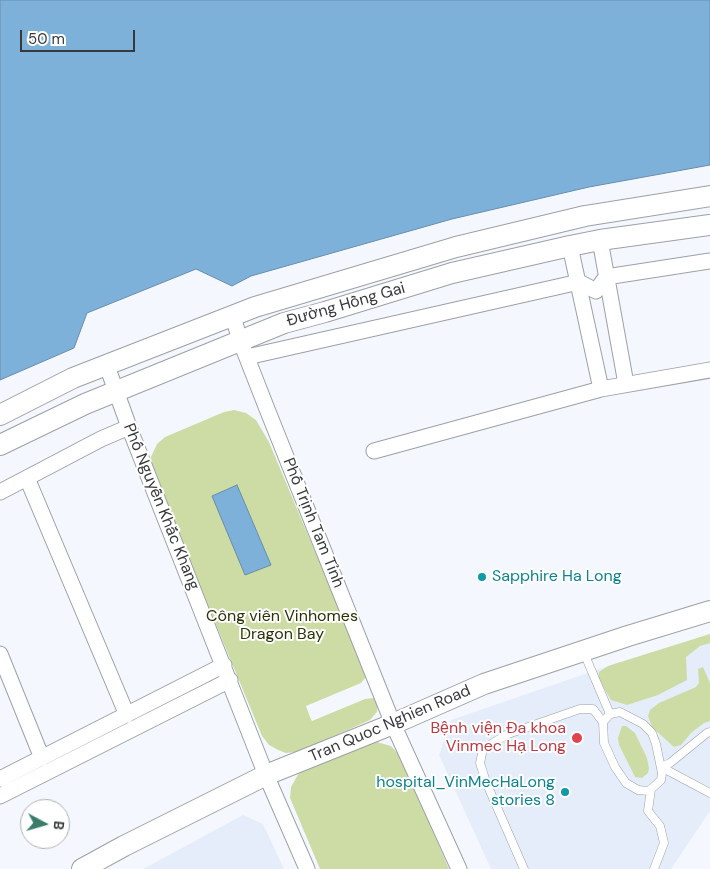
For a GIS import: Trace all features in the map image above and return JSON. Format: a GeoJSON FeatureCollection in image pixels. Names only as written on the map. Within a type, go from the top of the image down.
{"type":"FeatureCollection","features":[{"type":"Feature","properties":{"kind":"street","name":"Đường Hồng Gai"},"geometry":{"type":"LineString","coordinates":[[0,415],[73,378],[255,307],[456,247],[585,216],[710,196]]}},
{"type":"Feature","properties":{"kind":"street","name":"Đường Hồng Gai"},"geometry":{"type":"LineString","coordinates":[[0,445],[115,391],[244,349],[284,323],[452,273],[600,240],[710,225]]}},
{"type":"Feature","properties":{"kind":"street"},"geometry":{"type":"LineString","coordinates":[[600,240],[626,384]]}},
{"type":"Feature","properties":{"kind":"street"},"geometry":{"type":"LineString","coordinates":[[570,246],[601,389]]}},
{"type":"Feature","properties":{"kind":"street"},"geometry":{"type":"LineString","coordinates":[[233,317],[244,349],[579,282],[596,291],[606,277],[710,261]]}},
{"type":"Feature","properties":{"kind":"street","name":"Phố Trịnh Tam Tỉnh"},"geometry":{"type":"LineString","coordinates":[[244,349],[393,724],[459,869]]}},
{"type":"Feature","properties":{"kind":"street","name":"Phố Nguyễn Khắc Khang"},"geometry":{"type":"LineString","coordinates":[[106,366],[266,775],[307,869]]}},
{"type":"Feature","properties":{"kind":"street"},"geometry":{"type":"LineString","coordinates":[[374,451],[601,389],[710,370]]}},
{"type":"Feature","properties":{"kind":"street"},"geometry":{"type":"LineString","coordinates":[[0,492],[101,439],[129,427]]}},
{"type":"Feature","properties":{"kind":"street"},"geometry":{"type":"LineString","coordinates":[[27,478],[127,715]]}},
{"type":"Feature","properties":{"kind":"street","name":"Tran Quoc Nghien Road"},"geometry":{"type":"LineString","coordinates":[[82,869],[266,775],[393,724],[484,684],[710,611]]}},
{"type":"Feature","properties":{"kind":"street"},"geometry":{"type":"LineString","coordinates":[[0,654],[42,758]]}},
{"type":"Feature","properties":{"kind":"street"},"geometry":{"type":"LineString","coordinates":[[0,780],[127,715],[227,672]]}},
{"type":"Feature","properties":{"kind":"street"},"geometry":{"type":"LineString","coordinates":[[0,796],[227,672]]}},
{"type":"Feature","properties":{"kind":"lane"},"geometry":{"type":"LineString","coordinates":[[584,651],[610,714]]}},
{"type":"Feature","properties":{"kind":"lane"},"geometry":{"type":"LineString","coordinates":[[524,869],[486,782],[480,763],[483,749],[508,734],[580,709],[593,709],[602,722],[604,743],[615,768],[626,783],[638,790],[649,791],[661,780],[661,767],[652,733],[643,724],[620,712],[610,714],[602,722]]}},
{"type":"Feature","properties":{"kind":"lane"},"geometry":{"type":"LineString","coordinates":[[661,767],[670,763],[710,732]]}},
{"type":"Feature","properties":{"kind":"lane"},"geometry":{"type":"LineString","coordinates":[[661,767],[710,793]]}},
{"type":"Feature","properties":{"kind":"lane"},"geometry":{"type":"LineString","coordinates":[[651,789],[648,811],[660,826],[664,843],[654,869]]}},
{"type":"Feature","properties":{"kind":"shaded area","name":"Bệnh viện Đa khoa Vinmec Hạ Long"},"geometry":{"type":"Polygon","coordinates":[[[710,634],[710,811],[671,869],[491,869],[439,755],[451,720],[608,666],[710,634]]]}},
{"type":"Feature","properties":{"kind":"shaded area"},"geometry":{"type":"Polygon","coordinates":[[[243,815],[263,824],[284,869],[143,869],[243,815]]]}},
{"type":"Feature","properties":{"kind":"green space","name":"Công viên Vinhomes Dragon Bay"},"geometry":{"type":"Polygon","coordinates":[[[234,410],[246,413],[256,420],[269,442],[367,676],[361,683],[306,706],[310,717],[312,721],[365,699],[374,698],[378,705],[377,712],[370,720],[295,752],[286,753],[278,750],[269,745],[262,736],[169,511],[150,459],[157,444],[165,437],[224,412],[234,410]]]}},
{"type":"Feature","properties":{"kind":"green space"},"geometry":{"type":"Polygon","coordinates":[[[710,634],[710,643],[700,646],[686,657],[687,680],[658,695],[627,705],[611,700],[598,678],[599,672],[608,666],[710,634]]]}},
{"type":"Feature","properties":{"kind":"green space"},"geometry":{"type":"Polygon","coordinates":[[[703,667],[710,683],[710,721],[704,723],[691,733],[681,745],[674,747],[652,727],[648,716],[650,710],[659,703],[696,687],[699,683],[698,669],[703,667]]]}},
{"type":"Feature","properties":{"kind":"green space"},"geometry":{"type":"Polygon","coordinates":[[[622,726],[626,726],[635,733],[647,758],[648,773],[642,778],[635,777],[619,745],[618,738],[622,726]]]}},
{"type":"Feature","properties":{"kind":"green space"},"geometry":{"type":"Polygon","coordinates":[[[377,742],[391,746],[401,757],[449,869],[320,869],[290,798],[291,787],[300,771],[368,743],[377,742]]]}},
{"type":"Feature","properties":{"kind":"water"},"geometry":{"type":"Polygon","coordinates":[[[0,0],[710,0],[710,165],[589,187],[452,219],[251,276],[232,286],[196,269],[87,313],[74,348],[0,380],[0,0]]]}},
{"type":"Feature","properties":{"kind":"water"},"geometry":{"type":"Polygon","coordinates":[[[237,485],[271,565],[245,575],[212,496],[237,485]]]}},
{"type":"Feature","properties":{"kind":"place","name":"Sapphire Ha Long"},"geometry":{"type":"Point","coordinates":[482,577]}},
{"type":"Feature","properties":{"kind":"place","name":"Bệnh viện Đa khoa Vinmec Hạ Long"},"geometry":{"type":"Point","coordinates":[577,738]}},
{"type":"Feature","properties":{"kind":"place","name":"hospital_VinMecHaLong stories 8"},"geometry":{"type":"Point","coordinates":[565,792]}}]}
